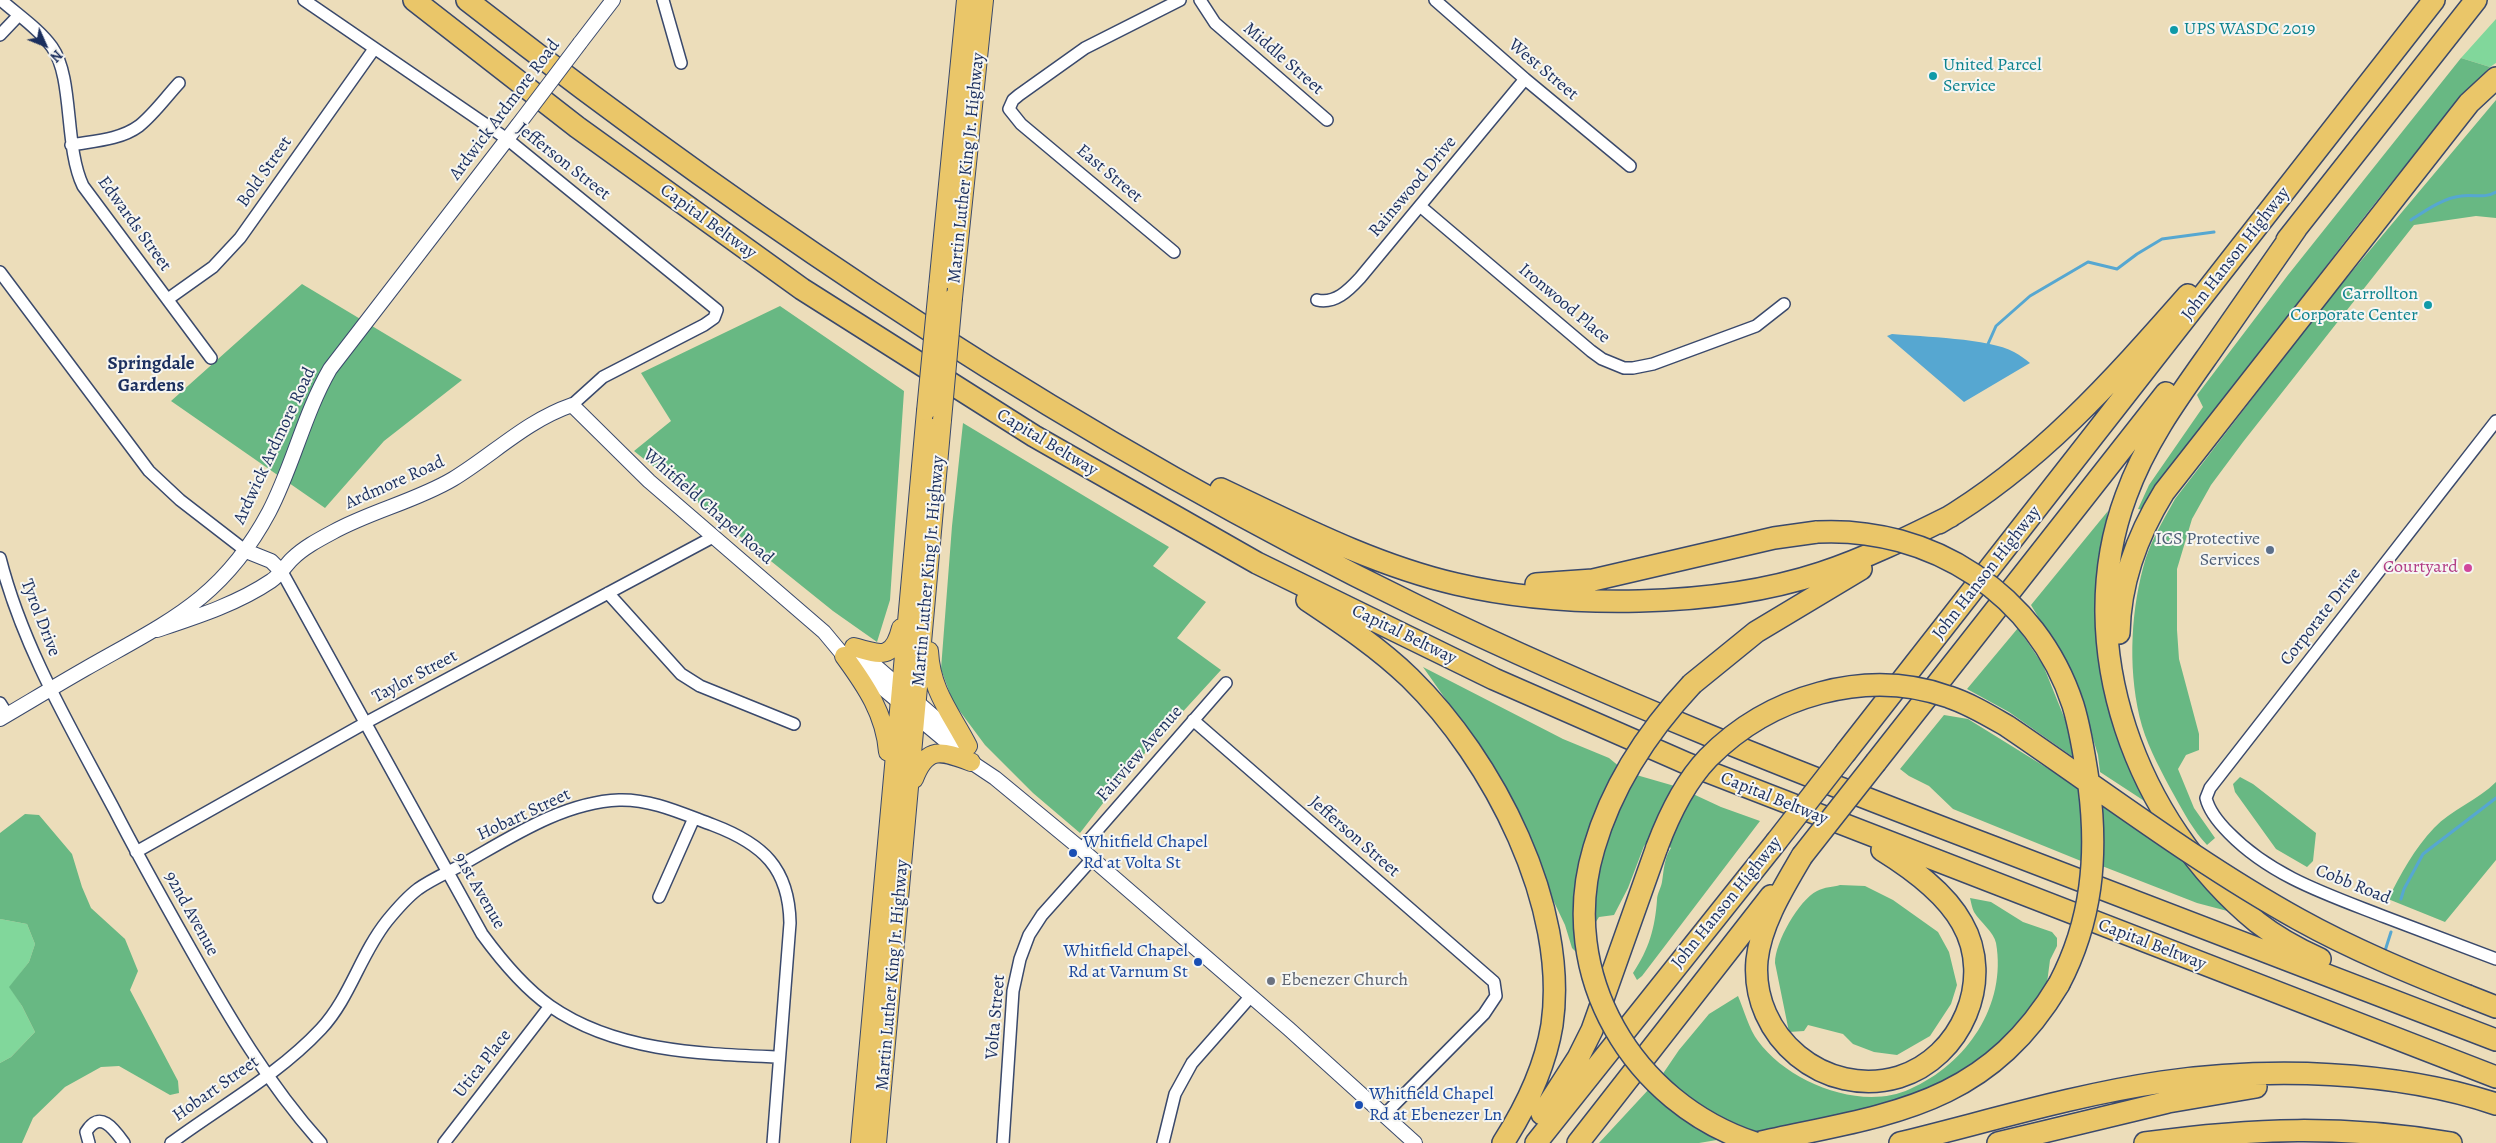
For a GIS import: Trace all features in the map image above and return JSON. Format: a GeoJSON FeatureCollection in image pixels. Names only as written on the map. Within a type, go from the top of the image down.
{"type":"FeatureCollection","features":[{"type":"Feature","properties":{"kind":"highway","name":"Capital Beltway"},"geometry":{"type":"LineString","coordinates":[[414,0],[584,132],[802,289],[1026,431],[1257,562],[1402,635],[1557,708],[1714,775],[2496,1077]]}},
{"type":"Feature","properties":{"kind":"highway","name":"Capital Beltway"},"geometry":{"type":"LineString","coordinates":[[467,0],[593,98],[746,208],[886,303],[1125,451],[1316,555],[1507,648],[1633,705],[1828,784],[2496,1040]]}},
{"type":"Feature","properties":{"kind":"highway","name":"John Hanson Highway"},"geometry":{"type":"LineString","coordinates":[[1536,1143],[1776,842],[2434,0]]}},
{"type":"Feature","properties":{"kind":"highway","name":"John Hanson Highway"},"geometry":{"type":"LineString","coordinates":[[1578,1143],[2476,0]]}},
{"type":"Feature","properties":{"kind":"highway"},"geometry":{"type":"LineString","coordinates":[[2126,725],[2118,656],[2121,605],[2133,558],[2152,512],[2178,475],[2451,125],[2469,103],[2496,78]]}},
{"type":"Feature","properties":{"kind":"highway"},"geometry":{"type":"LineString","coordinates":[[1390,564],[1490,583],[1561,584],[1629,573],[1774,538],[1817,532],[1864,533],[1889,538],[1914,544],[1958,563],[1977,575],[2013,607],[2044,646],[2058,670],[2072,704],[2081,738],[2092,810],[2093,869],[2082,932],[2073,958],[2042,1012],[2012,1046],[1970,1079],[1945,1093],[1896,1112],[1756,1143],[1717,1128],[1693,1114],[1655,1082],[1618,1036],[1597,990],[1586,932],[1586,904],[1593,850],[1611,803],[1631,762],[1644,742],[1674,703],[1692,684],[1756,632],[1951,516],[2007,477],[2086,406],[2331,133]]}},
{"type":"Feature","properties":{"kind":"highway"},"geometry":{"type":"LineString","coordinates":[[2296,229],[2169,411],[2151,440],[2126,495],[2113,544],[2106,603],[2109,653],[2114,683],[2146,782],[2160,808],[2184,844],[2215,882],[2264,927],[2300,950],[2444,1020]]}},
{"type":"Feature","properties":{"kind":"highway"},"geometry":{"type":"LineString","coordinates":[[1048,405],[1299,526],[1390,564],[1455,584],[1529,596],[1624,600],[1672,599],[1764,588],[1820,573],[1860,559],[1951,516]]}},
{"type":"Feature","properties":{"kind":"highway"},"geometry":{"type":"LineString","coordinates":[[1257,562],[1388,658],[1430,700],[1485,772],[1515,830],[1531,871],[1547,930],[1554,990],[1552,1024],[1546,1055],[1523,1110],[1503,1143]]}},
{"type":"Feature","properties":{"kind":"highway"},"geometry":{"type":"LineString","coordinates":[[1522,1143],[1558,1092],[1592,1030],[1657,847],[1674,806],[1707,759],[1731,737],[1760,716],[1825,691],[1860,686],[1884,685],[1922,690],[1948,696],[1975,707],[2007,726],[2209,864],[2298,919],[2374,957],[2496,1006]]}},
{"type":"Feature","properties":{"kind":"highway"},"geometry":{"type":"LineString","coordinates":[[1802,856],[1771,914],[1760,943],[1756,976],[1767,1016],[1778,1036],[1793,1053],[1808,1065],[1826,1073],[1843,1079],[1864,1082],[1900,1077],[1916,1070],[1947,1046],[1960,1029],[1968,1011],[1974,989],[1974,966],[1971,944],[1963,924],[1935,890],[1893,857],[1836,823]]}},
{"type":"Feature","properties":{"kind":"highway"},"geometry":{"type":"LineString","coordinates":[[1900,1143],[2095,1095],[2162,1082],[2212,1077],[2309,1074],[2359,1078],[2446,1091],[2496,1104]]}},
{"type":"Feature","properties":{"kind":"highway"},"geometry":{"type":"LineString","coordinates":[[1998,1143],[2168,1102],[2260,1087],[2310,1085],[2358,1087],[2403,1092],[2496,1110]]}},
{"type":"Feature","properties":{"kind":"highway"},"geometry":{"type":"LineString","coordinates":[[2145,1143],[2202,1135],[2280,1129],[2370,1132],[2451,1143]]}},
{"type":"Feature","properties":{"kind":"main road","name":"Martin Luther King Jr. Highway"},"geometry":{"type":"LineString","coordinates":[[860,1143],[908,601],[966,0]]}},
{"type":"Feature","properties":{"kind":"main road","name":"Martin Luther King Jr. Highway"},"geometry":{"type":"LineString","coordinates":[[878,1143],[953,298],[984,0]]}},
{"type":"Feature","properties":{"kind":"main road"},"geometry":{"type":"LineString","coordinates":[[849,652],[876,655],[889,651],[898,639],[908,601]]}},
{"type":"Feature","properties":{"kind":"main road"},"geometry":{"type":"LineString","coordinates":[[926,605],[932,676],[942,702],[970,754]]}},
{"type":"Feature","properties":{"kind":"main road"},"geometry":{"type":"LineString","coordinates":[[849,652],[883,722],[887,739],[891,798]]}},
{"type":"Feature","properties":{"kind":"main road"},"geometry":{"type":"LineString","coordinates":[[910,789],[918,769],[930,756],[946,753],[970,754]]}},
{"type":"Feature","properties":{"kind":"street","name":"Edwards Street"},"geometry":{"type":"LineString","coordinates":[[1,0],[47,42],[56,54],[62,70],[71,145],[79,177],[90,197],[211,358]]}},
{"type":"Feature","properties":{"kind":"street","name":"Jefferson Street"},"geometry":{"type":"LineString","coordinates":[[304,0],[507,139],[717,310]]}},
{"type":"Feature","properties":{"kind":"street","name":"Ardwick Ardmore Road"},"geometry":{"type":"LineString","coordinates":[[2,712],[51,690],[157,630],[207,594],[246,551],[276,496],[313,402],[330,369],[613,0]]}},
{"type":"Feature","properties":{"kind":"street"},"geometry":{"type":"LineString","coordinates":[[663,0],[681,63]]}},
{"type":"Feature","properties":{"kind":"street","name":"East Street"},"geometry":{"type":"LineString","coordinates":[[1174,252],[1021,124],[1009,109],[1019,95],[1085,48],[1180,0]]}},
{"type":"Feature","properties":{"kind":"street","name":"Middle Street"},"geometry":{"type":"LineString","coordinates":[[1200,0],[1215,23],[1327,120]]}},
{"type":"Feature","properties":{"kind":"street","name":"West Street"},"geometry":{"type":"LineString","coordinates":[[1435,0],[1525,79],[1630,166]]}},
{"type":"Feature","properties":{"kind":"street"},"geometry":{"type":"LineString","coordinates":[[0,35],[19,15]]}},
{"type":"Feature","properties":{"kind":"street","name":"Bold Street"},"geometry":{"type":"LineString","coordinates":[[168,299],[213,267],[240,238],[374,49]]}},
{"type":"Feature","properties":{"kind":"street","name":"Rainswood Drive"},"geometry":{"type":"LineString","coordinates":[[1317,300],[1327,302],[1355,283],[1525,79]]}},
{"type":"Feature","properties":{"kind":"street"},"geometry":{"type":"LineString","coordinates":[[71,145],[115,137],[132,130],[143,122],[179,83]]}},
{"type":"Feature","properties":{"kind":"street","name":"Ironwood Place"},"geometry":{"type":"LineString","coordinates":[[1420,206],[1591,351],[1602,359],[1624,368],[1653,364],[1756,326],[1784,304]]}},
{"type":"Feature","properties":{"kind":"street"},"geometry":{"type":"LineString","coordinates":[[0,272],[149,470],[180,500],[246,551],[271,560],[282,572]]}},
{"type":"Feature","properties":{"kind":"street","name":"Ardmore Road"},"geometry":{"type":"LineString","coordinates":[[157,630],[202,615],[247,595],[282,572],[299,553],[354,520],[430,491],[450,480],[534,422],[572,405],[603,377],[704,325],[714,318],[717,310]]}},
{"type":"Feature","properties":{"kind":"street","name":"Whitfield Chapel Road"},"geometry":{"type":"LineString","coordinates":[[572,405],[636,469],[713,537],[970,754],[995,778],[1092,858],[1385,1114],[1415,1143]]}},
{"type":"Feature","properties":{"kind":"street","name":"Corporate Drive"},"geometry":{"type":"LineString","coordinates":[[2214,816],[2206,798],[2210,788],[2496,421]]}},
{"type":"Feature","properties":{"kind":"street","name":"Taylor Street"},"geometry":{"type":"LineString","coordinates":[[136,852],[367,722],[713,537]]}},
{"type":"Feature","properties":{"kind":"street","name":"Tyrol Drive"},"geometry":{"type":"LineString","coordinates":[[0,560],[23,627],[51,690]]}},
{"type":"Feature","properties":{"kind":"street","name":"91st Avenue"},"geometry":{"type":"LineString","coordinates":[[282,572],[367,722],[482,934],[516,976],[550,1006],[590,1026],[641,1044],[677,1050],[778,1057]]}},
{"type":"Feature","properties":{"kind":"street"},"geometry":{"type":"LineString","coordinates":[[608,593],[682,674],[700,686],[794,724]]}},
{"type":"Feature","properties":{"kind":"street","name":"Fairview Avenue"},"geometry":{"type":"LineString","coordinates":[[1081,849],[1226,684]]}},
{"type":"Feature","properties":{"kind":"street","name":"92nd Avenue"},"geometry":{"type":"LineString","coordinates":[[51,690],[136,852],[229,1018],[267,1075],[320,1143]]}},
{"type":"Feature","properties":{"kind":"street","name":"Jefferson Street"},"geometry":{"type":"LineString","coordinates":[[1193,720],[1492,980],[1495,986],[1496,996],[1488,1008],[1385,1114]]}},
{"type":"Feature","properties":{"kind":"street","name":"Hobart Street"},"geometry":{"type":"LineString","coordinates":[[171,1143],[267,1075],[304,1046],[344,999],[373,941],[398,908],[418,890],[448,872],[562,813],[596,803],[617,800],[644,802],[722,828],[751,844],[768,858],[784,882],[789,902],[790,923],[778,1057],[773,1143]]}},
{"type":"Feature","properties":{"kind":"street","name":"Cobb Road"},"geometry":{"type":"LineString","coordinates":[[2214,816],[2252,855],[2283,875],[2356,906],[2496,959]]}},
{"type":"Feature","properties":{"kind":"street"},"geometry":{"type":"LineString","coordinates":[[659,897],[694,818]]}},
{"type":"Feature","properties":{"kind":"street","name":"Volta Street"},"geometry":{"type":"LineString","coordinates":[[1003,1143],[1013,991],[1020,959],[1029,935],[1038,919],[1092,858]]}},
{"type":"Feature","properties":{"kind":"street"},"geometry":{"type":"LineString","coordinates":[[1162,1143],[1174,1094],[1188,1070],[1212,1038],[1251,996]]}},
{"type":"Feature","properties":{"kind":"street","name":"Utica Place"},"geometry":{"type":"LineString","coordinates":[[444,1143],[550,1006]]}},
{"type":"Feature","properties":{"kind":"street"},"geometry":{"type":"LineString","coordinates":[[89,1143],[86,1132],[95,1123],[108,1124],[124,1143]]}},
{"type":"Feature","properties":{"kind":"green space"},"geometry":{"type":"Polygon","coordinates":[[[2496,19],[2496,63],[2490,67],[2461,58],[2496,19]]]}},
{"type":"Feature","properties":{"kind":"green space"},"geometry":{"type":"Polygon","coordinates":[[[2461,58],[2490,67],[2390,184],[2234,388],[2174,461],[2144,510],[2138,509],[2149,485],[2203,407],[2197,395],[2288,275],[2461,58]]]}},
{"type":"Feature","properties":{"kind":"green space"},"geometry":{"type":"Polygon","coordinates":[[[2496,100],[2496,218],[2476,216],[2414,225],[2243,442],[2211,485],[2192,519],[2177,569],[2177,630],[2179,659],[2199,734],[2199,750],[2186,755],[2178,769],[2194,808],[2215,838],[2207,845],[2189,821],[2160,770],[2145,735],[2137,707],[2132,647],[2133,626],[2143,568],[2149,550],[2175,499],[2329,299],[2496,100]]]}},
{"type":"Feature","properties":{"kind":"green space"},"geometry":{"type":"Polygon","coordinates":[[[302,284],[462,380],[384,441],[325,508],[171,401],[302,284]]]}},
{"type":"Feature","properties":{"kind":"green space"},"geometry":{"type":"Polygon","coordinates":[[[780,306],[904,391],[890,600],[877,642],[833,611],[634,451],[671,421],[641,373],[780,306]]]}},
{"type":"Feature","properties":{"kind":"green space"},"geometry":{"type":"Polygon","coordinates":[[[963,423],[1169,547],[1153,566],[1206,602],[1177,638],[1221,670],[1124,776],[1080,833],[1033,793],[985,745],[953,702],[941,669],[952,526],[963,423]]]}},
{"type":"Feature","properties":{"kind":"green space"},"geometry":{"type":"Polygon","coordinates":[[[2108,511],[2101,552],[2099,593],[2152,806],[2100,772],[2098,755],[2074,677],[2031,605],[2108,511]]]}},
{"type":"Feature","properties":{"kind":"green space"},"geometry":{"type":"Polygon","coordinates":[[[2018,628],[2043,665],[2066,722],[2073,757],[2009,712],[1967,689],[2018,628]]]}},
{"type":"Feature","properties":{"kind":"green space"},"geometry":{"type":"Polygon","coordinates":[[[1423,667],[1563,739],[1609,758],[1626,772],[1678,787],[1721,807],[1760,821],[1642,976],[1637,980],[1633,973],[1650,938],[1655,920],[1657,898],[1666,860],[1671,848],[1665,844],[1650,841],[1644,846],[1628,888],[1614,915],[1599,917],[1582,949],[1577,953],[1572,948],[1565,925],[1482,751],[1423,667]]]}},
{"type":"Feature","properties":{"kind":"green space"},"geometry":{"type":"Polygon","coordinates":[[[1944,715],[1968,719],[2081,789],[2083,845],[2081,861],[1953,809],[1929,786],[1900,769],[1944,715]]]}},
{"type":"Feature","properties":{"kind":"green space"},"geometry":{"type":"Polygon","coordinates":[[[2240,777],[2253,784],[2316,833],[2313,861],[2307,867],[2276,849],[2235,792],[2233,784],[2240,777]]]}},
{"type":"Feature","properties":{"kind":"green space"},"geometry":{"type":"Polygon","coordinates":[[[2496,782],[2496,860],[2445,922],[2388,899],[2414,853],[2434,828],[2496,782]]]}},
{"type":"Feature","properties":{"kind":"green space"},"geometry":{"type":"Polygon","coordinates":[[[2102,804],[2199,869],[2235,913],[2197,903],[2102,866],[2102,804]]]}},
{"type":"Feature","properties":{"kind":"green space"},"geometry":{"type":"Polygon","coordinates":[[[25,814],[39,815],[72,854],[82,887],[91,908],[125,939],[138,971],[130,990],[178,1081],[179,1093],[170,1095],[119,1066],[101,1067],[65,1087],[33,1118],[22,1143],[0,1143],[0,1063],[11,1057],[35,1032],[22,1006],[9,987],[29,962],[35,944],[27,924],[0,919],[0,833],[25,814]]]}},
{"type":"Feature","properties":{"kind":"green space"},"geometry":{"type":"Polygon","coordinates":[[[1840,885],[1865,886],[1893,900],[1938,932],[1949,952],[1957,985],[1951,1004],[1930,1036],[1897,1055],[1874,1052],[1853,1044],[1843,1034],[1808,1025],[1804,1031],[1789,1032],[1775,963],[1779,944],[1796,912],[1810,896],[1820,890],[1840,885]]]}},
{"type":"Feature","properties":{"kind":"green space"},"geometry":{"type":"Polygon","coordinates":[[[1970,898],[1991,902],[2023,922],[2052,932],[2057,938],[2057,946],[2050,960],[2047,983],[2010,1040],[1945,1086],[1847,1118],[1699,1143],[1599,1143],[1662,1075],[1679,1050],[1709,1014],[1738,996],[1755,1036],[1771,1056],[1806,1080],[1827,1089],[1848,1095],[1870,1097],[1891,1095],[1910,1089],[1931,1078],[1965,1048],[1978,1030],[1989,1010],[1995,988],[1998,966],[1995,939],[1974,912],[1970,898]]]}},
{"type":"Feature","properties":{"kind":"green space"},"geometry":{"type":"Polygon","coordinates":[[[0,919],[27,924],[35,944],[29,962],[10,987],[35,1032],[11,1057],[0,1063],[0,919]]]}},
{"type":"Feature","properties":{"kind":"water"},"geometry":{"type":"Polygon","coordinates":[[[1892,334],[1989,344],[2014,352],[2030,363],[1964,402],[1887,336],[1892,334]]]}},
{"type":"Feature","properties":{"kind":"waterway"},"geometry":{"type":"LineString","coordinates":[[2411,220],[2434,205],[2454,197],[2483,196],[2496,192]]}},
{"type":"Feature","properties":{"kind":"waterway"},"geometry":{"type":"LineString","coordinates":[[1988,344],[1996,326],[2030,296],[2088,262],[2117,269],[2162,239],[2214,232]]}},
{"type":"Feature","properties":{"kind":"waterway"},"geometry":{"type":"LineString","coordinates":[[2401,899],[2404,889],[2423,854],[2496,798]]}},
{"type":"Feature","properties":{"kind":"waterway"},"geometry":{"type":"LineString","coordinates":[[2384,954],[2391,932]]}},
{"type":"Feature","properties":{"kind":"place","name":"UPS WASDC 2019"},"geometry":{"type":"Point","coordinates":[2174,30]}},
{"type":"Feature","properties":{"kind":"place","name":"United Parcel Service"},"geometry":{"type":"Point","coordinates":[1933,76]}},
{"type":"Feature","properties":{"kind":"place","name":"Carrollton Corporate Center"},"geometry":{"type":"Point","coordinates":[2428,305]}},
{"type":"Feature","properties":{"kind":"place","name":"ICS Protective Services"},"geometry":{"type":"Point","coordinates":[2270,550]}},
{"type":"Feature","properties":{"kind":"place","name":"Courtyard"},"geometry":{"type":"Point","coordinates":[2468,568]}},
{"type":"Feature","properties":{"kind":"place","name":"Whitfield Chapel Rd at Volta St"},"geometry":{"type":"Point","coordinates":[1073,853]}},
{"type":"Feature","properties":{"kind":"place","name":"Whitfield Chapel Rd at Varnum St"},"geometry":{"type":"Point","coordinates":[1198,962]}},
{"type":"Feature","properties":{"kind":"place","name":"Ebenezer Church"},"geometry":{"type":"Point","coordinates":[1271,981]}},
{"type":"Feature","properties":{"kind":"place","name":"Whitfield Chapel Rd at Ebenezer Ln"},"geometry":{"type":"Point","coordinates":[1359,1105]}},
{"type":"Feature","properties":{"kind":"district","name":"Springdale Gardens"},"geometry":{"type":"Point","coordinates":[151,375]}}]}
